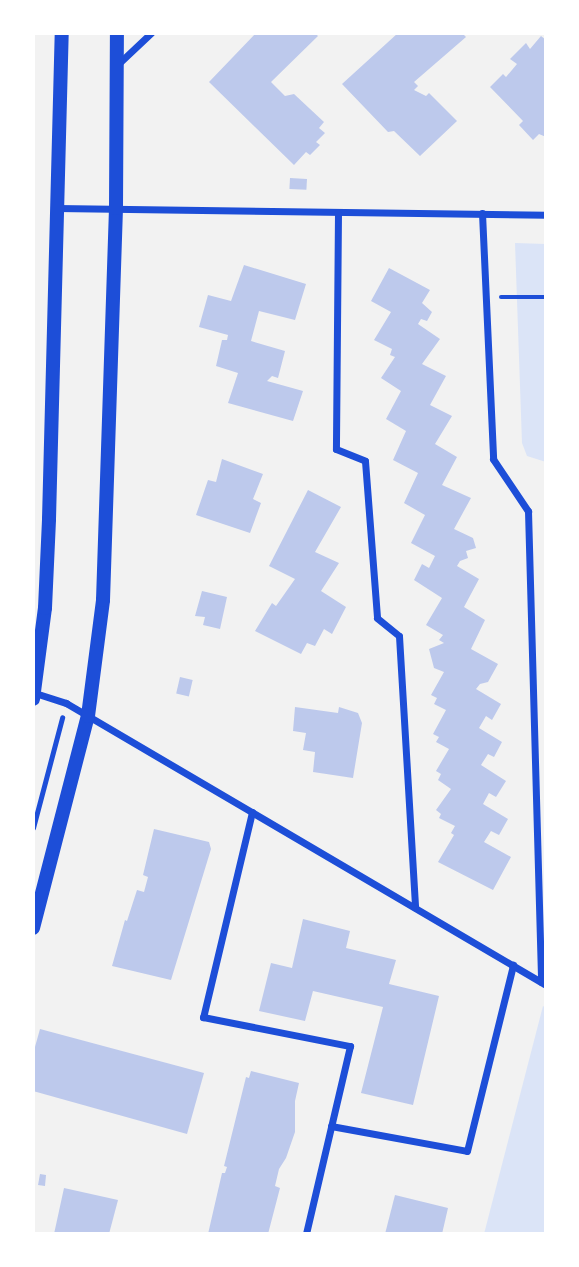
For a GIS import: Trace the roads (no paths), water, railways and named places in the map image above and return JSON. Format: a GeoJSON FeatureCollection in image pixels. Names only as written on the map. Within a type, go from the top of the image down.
{"type":"FeatureCollection","features":[{"type":"Feature","properties":{"kind":"main road"},"geometry":{"type":"LineString","coordinates":[[34,696],[47,557],[62,33]]}},
{"type":"Feature","properties":{"kind":"main road"},"geometry":{"type":"LineString","coordinates":[[33,928],[88,716],[103,600],[116,208],[117,33]]}},
{"type":"Feature","properties":{"kind":"street"},"geometry":{"type":"LineString","coordinates":[[116,65],[151,33]]}},
{"type":"Feature","properties":{"kind":"street"},"geometry":{"type":"LineString","coordinates":[[57,208],[546,215]]}},
{"type":"Feature","properties":{"kind":"street"},"geometry":{"type":"LineString","coordinates":[[338,213],[336,449],[365,461],[377,618],[399,636],[415,908]]}},
{"type":"Feature","properties":{"kind":"street"},"geometry":{"type":"LineString","coordinates":[[482,213],[493,459],[527,511],[543,983]]}},
{"type":"Feature","properties":{"kind":"street"},"geometry":{"type":"LineString","coordinates":[[34,696],[66,703],[543,983]]}},
{"type":"Feature","properties":{"kind":"street"},"geometry":{"type":"LineString","coordinates":[[252,812],[204,1017],[350,1046],[306,1234]]}},
{"type":"Feature","properties":{"kind":"street"},"geometry":{"type":"LineString","coordinates":[[331,1126],[467,1151],[513,965]]}}]}
